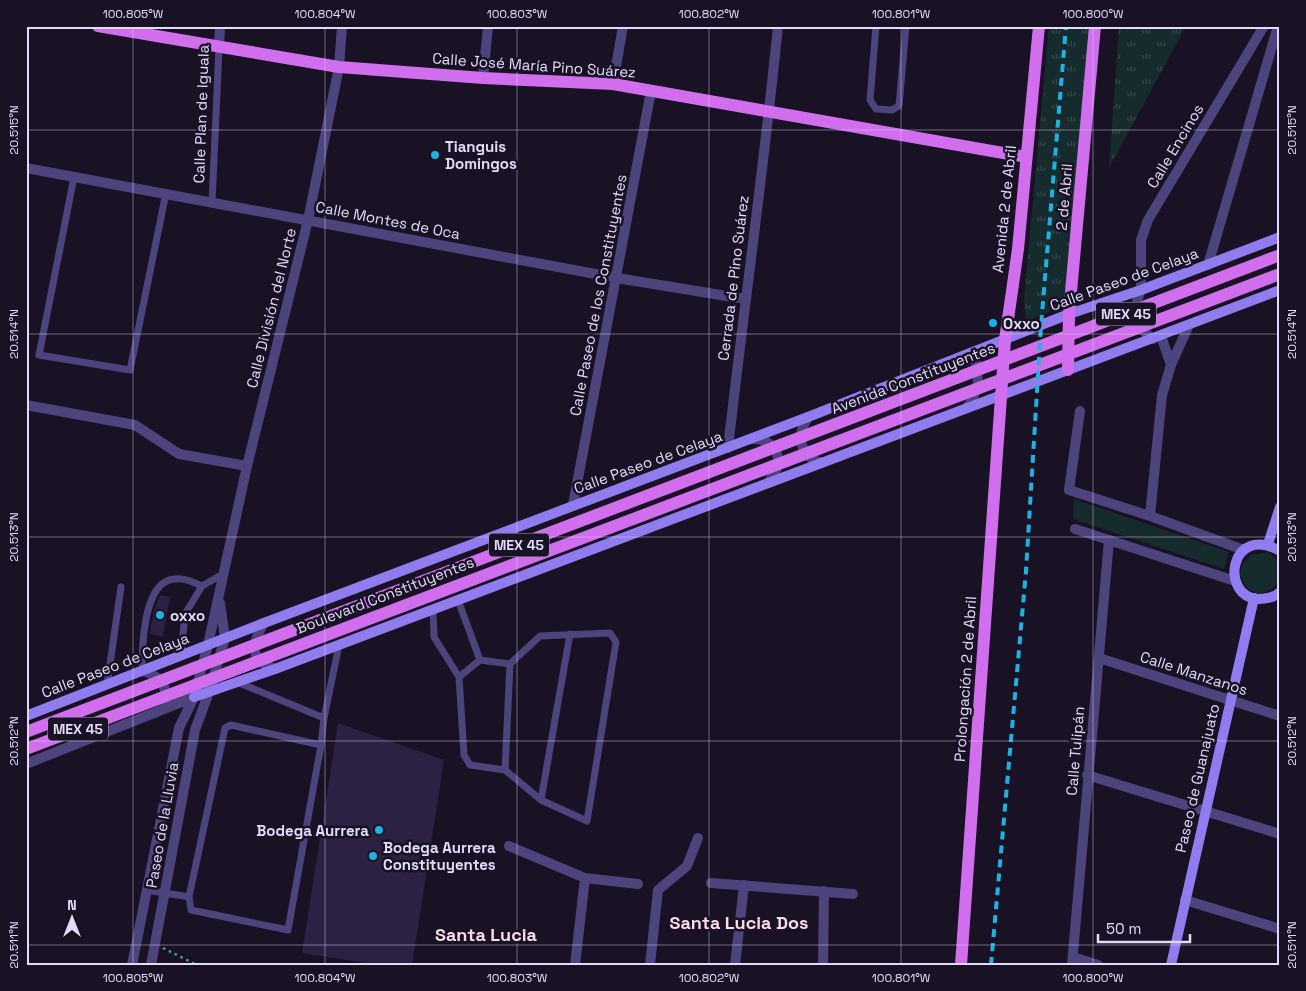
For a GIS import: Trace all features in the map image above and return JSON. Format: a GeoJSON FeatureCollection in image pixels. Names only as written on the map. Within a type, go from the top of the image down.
{"type":"FeatureCollection","features":[{"type":"Feature","properties":{"kind":"main road","name":"Calle José María Pino Suárez"},"geometry":{"type":"LineString","coordinates":[[98,26],[339,68],[483,78],[613,84],[1026,157]]}},
{"type":"Feature","properties":{"kind":"main road","name":"Avenida 2 de Abril"},"geometry":{"type":"LineString","coordinates":[[1001,395],[1005,340],[1018,249],[1039,26]]}},
{"type":"Feature","properties":{"kind":"main road","name":"2 de Abril"},"geometry":{"type":"LineString","coordinates":[[1068,370],[1070,314],[1096,26]]}},
{"type":"Feature","properties":{"kind":"main road","name":"Calle Paseo de Celaya"},"geometry":{"type":"LineString","coordinates":[[26,716],[573,505],[752,439],[1070,314],[1141,290],[1280,237]]}},
{"type":"Feature","properties":{"kind":"main road","name":"Avenida Constituyentes"},"geometry":{"type":"LineString","coordinates":[[754,456],[1280,255]]}},
{"type":"Feature","properties":{"kind":"main road","name":"Boulevard Constituyentes"},"geometry":{"type":"LineString","coordinates":[[26,749],[1280,274]]}},
{"type":"Feature","properties":{"kind":"main road"},"geometry":{"type":"LineString","coordinates":[[194,697],[433,610],[1280,290]]}},
{"type":"Feature","properties":{"kind":"main road","name":"Prolongación 2 de Abril"},"geometry":{"type":"LineString","coordinates":[[961,965],[1001,395]]}},
{"type":"Feature","properties":{"kind":"main road","name":"Boulevard Constituyentes"},"geometry":{"type":"LineString","coordinates":[[26,732],[754,456]]}},
{"type":"Feature","properties":{"kind":"main road"},"geometry":{"type":"LineString","coordinates":[[1268,544],[1280,506]]}},
{"type":"Feature","properties":{"kind":"main road"},"geometry":{"type":"LineString","coordinates":[[1279,594],[1266,599],[1254,598],[1242,592],[1235,580],[1234,569],[1237,558],[1244,550],[1256,544],[1268,544],[1280,551]]}},
{"type":"Feature","properties":{"kind":"main road","name":"Paseo de Guanajuato"},"geometry":{"type":"LineString","coordinates":[[1171,965],[1254,598]]}},
{"type":"Feature","properties":{"kind":"street","name":"Calle Plan de Iguala"},"geometry":{"type":"LineString","coordinates":[[219,48],[220,26]]}},
{"type":"Feature","properties":{"kind":"street","name":"Calle División del Norte"},"geometry":{"type":"LineString","coordinates":[[194,697],[208,645],[247,466],[308,220],[339,68],[342,26]]}},
{"type":"Feature","properties":{"kind":"street"},"geometry":{"type":"LineString","coordinates":[[483,78],[488,26]]}},
{"type":"Feature","properties":{"kind":"street"},"geometry":{"type":"LineString","coordinates":[[613,84],[623,26]]}},
{"type":"Feature","properties":{"kind":"street","name":"Cerrada de Pino Suárez"},"geometry":{"type":"LineString","coordinates":[[728,448],[778,26]]}},
{"type":"Feature","properties":{"kind":"street","name":"Calle Encinos"},"geometry":{"type":"LineString","coordinates":[[1157,337],[1144,332],[1136,318],[1137,300],[1141,290],[1141,240],[1148,220],[1264,26]]}},
{"type":"Feature","properties":{"kind":"street"},"geometry":{"type":"LineString","coordinates":[[1208,265],[1278,26]]}},
{"type":"Feature","properties":{"kind":"street","name":"Calle Paseo de los Constituyentes"},"geometry":{"type":"LineString","coordinates":[[573,505],[651,91]]}},
{"type":"Feature","properties":{"kind":"street","name":"Calle Montes de Oca"},"geometry":{"type":"LineString","coordinates":[[26,168],[617,278],[745,299]]}},
{"type":"Feature","properties":{"kind":"street"},"geometry":{"type":"LineString","coordinates":[[1150,516],[1162,395],[1171,365],[1189,325]]}},
{"type":"Feature","properties":{"kind":"street"},"geometry":{"type":"LineString","coordinates":[[1157,337],[1171,365]]}},
{"type":"Feature","properties":{"kind":"street"},"geometry":{"type":"LineString","coordinates":[[967,355],[976,362],[979,379],[976,394],[967,408]]}},
{"type":"Feature","properties":{"kind":"street"},"geometry":{"type":"LineString","coordinates":[[26,405],[135,425],[180,454],[247,466]]}},
{"type":"Feature","properties":{"kind":"street"},"geometry":{"type":"LineString","coordinates":[[1080,411],[1069,490],[1150,516],[1244,550]]}},
{"type":"Feature","properties":{"kind":"street"},"geometry":{"type":"LineString","coordinates":[[808,417],[803,426],[801,444],[813,460],[822,463]]}},
{"type":"Feature","properties":{"kind":"street"},"geometry":{"type":"LineString","coordinates":[[752,439],[762,438],[771,444],[777,457],[777,468],[768,482]]}},
{"type":"Feature","properties":{"kind":"street"},"geometry":{"type":"LineString","coordinates":[[1075,529],[1235,580]]}},
{"type":"Feature","properties":{"kind":"street","name":"Calle Tulipán"},"geometry":{"type":"LineString","coordinates":[[1073,961],[1087,775],[1109,540]]}},
{"type":"Feature","properties":{"kind":"street","name":"Calle División del Norte"},"geometry":{"type":"LineString","coordinates":[[209,692],[225,638],[219,595]]}},
{"type":"Feature","properties":{"kind":"street"},"geometry":{"type":"LineString","coordinates":[[264,623],[254,642],[254,651],[260,662],[275,669]]}},
{"type":"Feature","properties":{"kind":"street","name":"Calle Manzanos"},"geometry":{"type":"LineString","coordinates":[[1099,658],[1280,716]]}},
{"type":"Feature","properties":{"kind":"street"},"geometry":{"type":"LineString","coordinates":[[142,671],[154,674],[165,687],[166,698],[163,710]]}},
{"type":"Feature","properties":{"kind":"street","name":"Paseo de la Lluvia"},"geometry":{"type":"LineString","coordinates":[[151,965],[195,730],[209,692]]}},
{"type":"Feature","properties":{"kind":"street"},"geometry":{"type":"LineString","coordinates":[[26,764],[194,697]]}},
{"type":"Feature","properties":{"kind":"street","name":"Paseo de la Lluvia"},"geometry":{"type":"LineString","coordinates":[[132,965],[179,728],[194,697]]}},
{"type":"Feature","properties":{"kind":"street"},"geometry":{"type":"LineString","coordinates":[[1087,775],[1280,834]]}},
{"type":"Feature","properties":{"kind":"street"},"geometry":{"type":"LineString","coordinates":[[650,965],[658,890],[687,866],[698,838]]}},
{"type":"Feature","properties":{"kind":"street"},"geometry":{"type":"LineString","coordinates":[[509,846],[585,878],[638,884]]}},
{"type":"Feature","properties":{"kind":"street"},"geometry":{"type":"LineString","coordinates":[[575,965],[585,878]]}},
{"type":"Feature","properties":{"kind":"street"},"geometry":{"type":"LineString","coordinates":[[711,883],[853,894]]}},
{"type":"Feature","properties":{"kind":"street"},"geometry":{"type":"LineString","coordinates":[[734,965],[744,885]]}},
{"type":"Feature","properties":{"kind":"street"},"geometry":{"type":"LineString","coordinates":[[823,965],[824,891]]}},
{"type":"Feature","properties":{"kind":"street"},"geometry":{"type":"LineString","coordinates":[[1185,900],[1280,929]]}},
{"type":"Feature","properties":{"kind":"street"},"geometry":{"type":"LineString","coordinates":[[1073,961],[1098,965]]}},
{"type":"Feature","properties":{"kind":"lane"},"geometry":{"type":"LineString","coordinates":[[876,26],[870,100],[876,109],[892,110],[899,106],[906,26]]}},
{"type":"Feature","properties":{"kind":"lane","name":"Calle Plan de Iguala"},"geometry":{"type":"LineString","coordinates":[[212,203],[219,48]]}},
{"type":"Feature","properties":{"kind":"lane"},"geometry":{"type":"LineString","coordinates":[[74,177],[39,354],[130,370],[166,193]]}},
{"type":"Feature","properties":{"kind":"lane"},"geometry":{"type":"LineString","coordinates":[[181,656],[185,614],[202,586],[224,574]]}},
{"type":"Feature","properties":{"kind":"lane"},"geometry":{"type":"LineString","coordinates":[[142,671],[142,645],[150,604],[156,591],[164,582],[174,578],[190,580],[202,586]]}},
{"type":"Feature","properties":{"kind":"lane"},"geometry":{"type":"LineString","coordinates":[[107,685],[121,587]]}},
{"type":"Feature","properties":{"kind":"lane"},"geometry":{"type":"LineString","coordinates":[[458,600],[480,660]]}},
{"type":"Feature","properties":{"kind":"lane"},"geometry":{"type":"LineString","coordinates":[[433,610],[434,637],[459,677],[464,754],[470,765],[506,770],[541,800],[587,821],[616,642],[610,633],[540,636],[510,664],[506,770]]}},
{"type":"Feature","properties":{"kind":"lane"},"geometry":{"type":"LineString","coordinates":[[541,800],[570,634]]}},
{"type":"Feature","properties":{"kind":"lane"},"geometry":{"type":"LineString","coordinates":[[321,745],[231,725],[225,728],[189,897],[191,910],[288,930],[321,745],[324,718],[339,645]]}},
{"type":"Feature","properties":{"kind":"lane"},"geometry":{"type":"LineString","coordinates":[[459,677],[480,660],[510,664]]}},
{"type":"Feature","properties":{"kind":"lane"},"geometry":{"type":"LineString","coordinates":[[237,682],[324,718]]}},
{"type":"Feature","properties":{"kind":"lane"},"geometry":{"type":"LineString","coordinates":[[147,890],[189,897]]}},
{"type":"Feature","properties":{"kind":"path"},"geometry":{"type":"LineString","coordinates":[[155,944],[196,965]]}},
{"type":"Feature","properties":{"kind":"green space"},"geometry":{"type":"Polygon","coordinates":[[[1049,26],[1090,26],[1066,304],[1026,322],[1024,299],[1049,26]]]}},
{"type":"Feature","properties":{"kind":"green space"},"geometry":{"type":"Polygon","coordinates":[[[1119,26],[1186,26],[1109,168],[1119,26]]]}},
{"type":"Feature","properties":{"kind":"green space"},"geometry":{"type":"Polygon","coordinates":[[[1074,499],[1229,552],[1224,569],[1073,519],[1074,499]]]}},
{"type":"Feature","properties":{"kind":"green space"},"geometry":{"type":"Polygon","coordinates":[[[1268,552],[1280,563],[1279,581],[1275,587],[1258,594],[1246,587],[1240,575],[1242,564],[1251,555],[1268,552]]]}},
{"type":"Feature","properties":{"kind":"building","name":"oxxo"},"geometry":{"type":"Polygon","coordinates":[[[160,595],[170,597],[163,637],[150,634],[154,610],[160,595]]]}},
{"type":"Feature","properties":{"kind":"building","name":"Bodega Aurrera Constituyentes"},"geometry":{"type":"Polygon","coordinates":[[[338,723],[444,760],[412,965],[379,965],[302,953],[338,723]]]}},
{"type":"Feature","properties":{"kind":"railway"},"geometry":{"type":"LineString","coordinates":[[991,965],[1026,571],[1041,326],[1066,26]]}},
{"type":"Feature","properties":{"kind":"place","name":"Tianguis Domingos"},"geometry":{"type":"Point","coordinates":[435,155]}},
{"type":"Feature","properties":{"kind":"place","name":"Oxxo"},"geometry":{"type":"Point","coordinates":[993,323]}},
{"type":"Feature","properties":{"kind":"place","name":"oxxo"},"geometry":{"type":"Point","coordinates":[160,615]}},
{"type":"Feature","properties":{"kind":"place","name":"Bodega Aurrera"},"geometry":{"type":"Point","coordinates":[379,830]}},
{"type":"Feature","properties":{"kind":"place","name":"Bodega Aurrera Constituyentes"},"geometry":{"type":"Point","coordinates":[373,856]}},
{"type":"Feature","properties":{"kind":"district","name":"Santa Lucia Dos"},"geometry":{"type":"Point","coordinates":[739,922]}},
{"type":"Feature","properties":{"kind":"district","name":"Santa Lucia"},"geometry":{"type":"Point","coordinates":[486,934]}}]}
